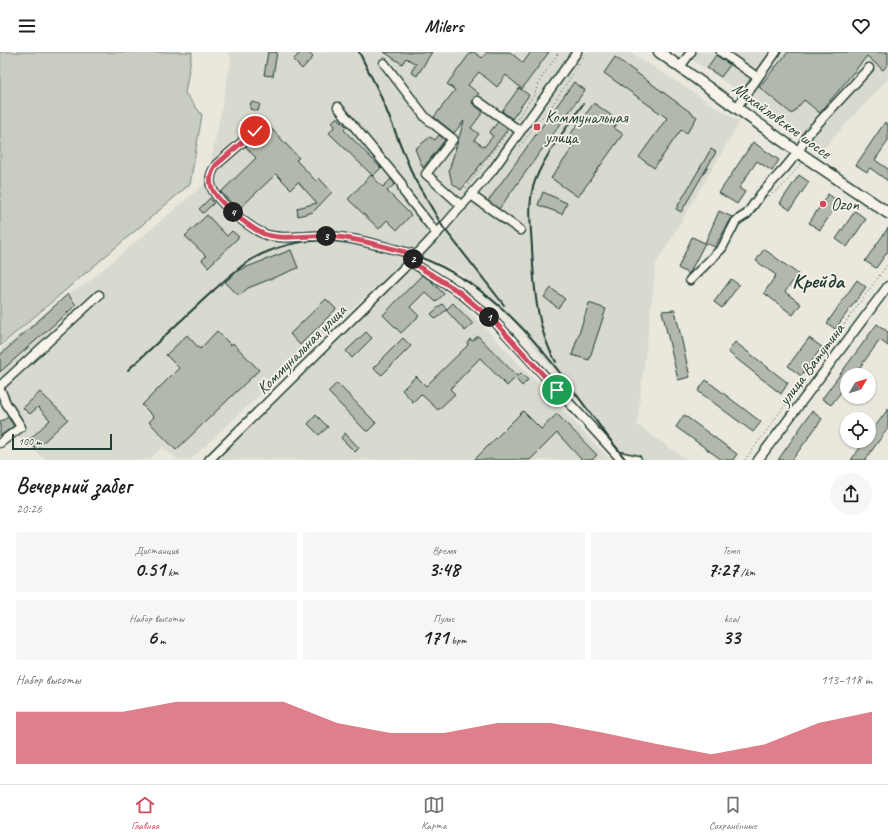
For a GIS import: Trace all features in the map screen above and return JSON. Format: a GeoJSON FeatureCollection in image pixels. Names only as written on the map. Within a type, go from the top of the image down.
{"type":"FeatureCollection","features":[{"type":"Feature","properties":{"kind":"main road","name":"Михайловское шоссе"},"geometry":{"type":"LineString","coordinates":[[659,52],[888,213]]}},
{"type":"Feature","properties":{"kind":"street","name":"Коммунальная улица"},"geometry":{"type":"LineString","coordinates":[[209,460],[411,262],[437,234],[462,206],[468,192],[492,171],[577,52]]}},
{"type":"Feature","properties":{"kind":"street"},"geometry":{"type":"LineString","coordinates":[[680,67],[691,52]]}},
{"type":"Feature","properties":{"kind":"street"},"geometry":{"type":"LineString","coordinates":[[721,52],[757,77]]}},
{"type":"Feature","properties":{"kind":"street"},"geometry":{"type":"LineString","coordinates":[[737,106],[776,52]]}},
{"type":"Feature","properties":{"kind":"street"},"geometry":{"type":"LineString","coordinates":[[384,63],[426,118],[453,139],[426,174],[462,206]]}},
{"type":"Feature","properties":{"kind":"street"},"geometry":{"type":"LineString","coordinates":[[690,280],[722,248],[736,221],[748,216],[761,194],[802,154],[809,133],[868,68]]}},
{"type":"Feature","properties":{"kind":"street"},"geometry":{"type":"LineString","coordinates":[[478,101],[520,131]]}},
{"type":"Feature","properties":{"kind":"street"},"geometry":{"type":"LineString","coordinates":[[338,106],[401,182],[404,192],[437,234]]}},
{"type":"Feature","properties":{"kind":"street"},"geometry":{"type":"LineString","coordinates":[[255,131],[216,165],[210,178],[211,186],[215,193],[248,225],[274,236],[327,236],[348,238],[417,255]]}},
{"type":"Feature","properties":{"kind":"street"},"geometry":{"type":"LineString","coordinates":[[468,192],[520,230]]}},
{"type":"Feature","properties":{"kind":"street"},"geometry":{"type":"LineString","coordinates":[[411,262],[458,291],[496,323],[618,456],[637,460]]}},
{"type":"Feature","properties":{"kind":"street","name":"улица Ватутина"},"geometry":{"type":"LineString","coordinates":[[758,460],[888,286]]}},
{"type":"Feature","properties":{"kind":"street"},"geometry":{"type":"LineString","coordinates":[[0,386],[99,295]]}},
{"type":"Feature","properties":{"kind":"street"},"geometry":{"type":"LineString","coordinates":[[0,389],[6,403],[21,427],[0,443]]}},
{"type":"Feature","properties":{"kind":"path"},"geometry":{"type":"LineString","coordinates":[[468,192],[512,125],[534,95],[540,80],[559,52]]}},
{"type":"Feature","properties":{"kind":"path"},"geometry":{"type":"LineString","coordinates":[[521,146],[553,104],[587,52]]}},
{"type":"Feature","properties":{"kind":"path"},"geometry":{"type":"LineString","coordinates":[[765,200],[784,185],[802,154]]}},
{"type":"Feature","properties":{"kind":"path"},"geometry":{"type":"LineString","coordinates":[[746,460],[888,264]]}},
{"type":"Feature","properties":{"kind":"shaded area"},"geometry":{"type":"Polygon","coordinates":[[[0,52],[192,52],[185,93],[202,115],[190,184],[0,346],[0,52]]]}},
{"type":"Feature","properties":{"kind":"shaded area"},"geometry":{"type":"Polygon","coordinates":[[[228,52],[630,52],[740,122],[656,264],[637,425],[687,460],[627,460],[516,324],[462,274],[414,251],[190,460],[178,460],[163,447],[149,460],[46,460],[17,436],[28,426],[0,396],[0,350],[65,296],[88,282],[207,182],[231,60],[228,52]]]}},
{"type":"Feature","properties":{"kind":"shaded area"},"geometry":{"type":"Polygon","coordinates":[[[681,52],[888,52],[888,79],[823,149],[681,52]]]}},
{"type":"Feature","properties":{"kind":"shaded area"},"geometry":{"type":"Polygon","coordinates":[[[415,266],[454,295],[610,460],[214,460],[415,266]]]}},
{"type":"Feature","properties":{"kind":"building"},"geometry":{"type":"Polygon","coordinates":[[[268,52],[277,52],[273,76],[264,75],[268,52]]]}},
{"type":"Feature","properties":{"kind":"building"},"geometry":{"type":"Polygon","coordinates":[[[301,52],[308,52],[313,57],[302,69],[293,60],[301,52]]]}},
{"type":"Feature","properties":{"kind":"building"},"geometry":{"type":"Polygon","coordinates":[[[384,52],[432,52],[417,76],[411,72],[416,64],[406,58],[402,64],[384,52]]]}},
{"type":"Feature","properties":{"kind":"building"},"geometry":{"type":"Polygon","coordinates":[[[471,52],[474,52],[482,58],[487,52],[510,52],[523,63],[531,52],[549,52],[522,89],[506,75],[497,87],[479,72],[468,85],[479,94],[474,98],[472,103],[483,112],[471,128],[479,134],[474,140],[484,147],[493,136],[489,133],[498,122],[508,129],[461,190],[452,183],[449,170],[464,121],[454,133],[434,117],[455,90],[447,84],[471,52]]]}},
{"type":"Feature","properties":{"kind":"building"},"geometry":{"type":"Polygon","coordinates":[[[788,52],[888,52],[888,64],[883,70],[867,56],[820,113],[804,100],[792,114],[759,87],[788,52]]]}},
{"type":"Feature","properties":{"kind":"building"},"geometry":{"type":"Polygon","coordinates":[[[716,55],[730,65],[721,77],[707,68],[716,55]]]}},
{"type":"Feature","properties":{"kind":"building"},"geometry":{"type":"Polygon","coordinates":[[[615,57],[697,117],[687,133],[681,130],[654,168],[639,157],[667,118],[604,73],[615,57]]]}},
{"type":"Feature","properties":{"kind":"building"},"geometry":{"type":"Polygon","coordinates":[[[574,82],[585,90],[499,209],[488,201],[574,82]]]}},
{"type":"Feature","properties":{"kind":"building"},"geometry":{"type":"Polygon","coordinates":[[[519,88],[529,95],[512,119],[502,111],[519,88]]]}},
{"type":"Feature","properties":{"kind":"building"},"geometry":{"type":"Polygon","coordinates":[[[251,102],[260,104],[258,111],[250,109],[251,102]]]}},
{"type":"Feature","properties":{"kind":"building"},"geometry":{"type":"Polygon","coordinates":[[[594,103],[619,121],[614,128],[623,134],[578,197],[551,178],[574,146],[566,140],[594,103]]]}},
{"type":"Feature","properties":{"kind":"building"},"geometry":{"type":"Polygon","coordinates":[[[337,117],[347,127],[344,130],[381,168],[373,176],[329,133],[335,126],[332,122],[337,117]]]}},
{"type":"Feature","properties":{"kind":"building"},"geometry":{"type":"Polygon","coordinates":[[[885,122],[888,125],[888,141],[875,160],[888,169],[888,181],[870,168],[867,172],[856,165],[885,122]]]}},
{"type":"Feature","properties":{"kind":"building"},"geometry":{"type":"Polygon","coordinates":[[[269,126],[299,158],[296,160],[316,181],[319,178],[332,192],[313,212],[298,216],[297,208],[317,203],[298,182],[291,189],[276,174],[238,210],[221,192],[256,158],[246,147],[269,126]]]}},
{"type":"Feature","properties":{"kind":"building"},"geometry":{"type":"Polygon","coordinates":[[[439,135],[445,140],[423,168],[415,149],[430,137],[435,140],[439,135]]]}},
{"type":"Feature","properties":{"kind":"building"},"geometry":{"type":"Polygon","coordinates":[[[753,142],[779,160],[772,171],[757,161],[739,188],[745,192],[737,204],[719,193],[753,142]]]}},
{"type":"Feature","properties":{"kind":"building"},"geometry":{"type":"Polygon","coordinates":[[[711,149],[716,152],[681,212],[676,209],[711,149]]]}},
{"type":"Feature","properties":{"kind":"building"},"geometry":{"type":"Polygon","coordinates":[[[371,175],[383,187],[391,179],[395,184],[387,191],[411,215],[397,230],[387,220],[379,229],[348,199],[371,175]]]}},
{"type":"Feature","properties":{"kind":"building"},"geometry":{"type":"Polygon","coordinates":[[[799,175],[809,182],[790,210],[780,203],[799,175]]]}},
{"type":"Feature","properties":{"kind":"building"},"geometry":{"type":"Polygon","coordinates":[[[543,192],[567,203],[562,214],[538,205],[543,192]]]}},
{"type":"Feature","properties":{"kind":"building"},"geometry":{"type":"Polygon","coordinates":[[[828,194],[839,202],[820,230],[809,223],[828,194]]]}},
{"type":"Feature","properties":{"kind":"building"},"geometry":{"type":"Polygon","coordinates":[[[210,198],[214,203],[203,213],[199,209],[210,198]]]}},
{"type":"Feature","properties":{"kind":"building"},"geometry":{"type":"Polygon","coordinates":[[[719,211],[732,217],[715,247],[705,243],[719,211]]]}},
{"type":"Feature","properties":{"kind":"building"},"geometry":{"type":"Polygon","coordinates":[[[855,211],[866,219],[847,247],[836,239],[855,211]]]}},
{"type":"Feature","properties":{"kind":"building"},"geometry":{"type":"Polygon","coordinates":[[[207,215],[227,236],[232,231],[239,237],[208,267],[202,260],[206,256],[185,236],[207,215]]]}},
{"type":"Feature","properties":{"kind":"building"},"geometry":{"type":"Polygon","coordinates":[[[888,228],[888,251],[876,268],[865,261],[888,228]]]}},
{"type":"Feature","properties":{"kind":"building"},"geometry":{"type":"Polygon","coordinates":[[[692,237],[705,243],[689,274],[678,268],[692,237]]]}},
{"type":"Feature","properties":{"kind":"building"},"geometry":{"type":"Polygon","coordinates":[[[764,249],[798,274],[785,292],[801,304],[793,315],[764,293],[776,275],[756,261],[764,249]]]}},
{"type":"Feature","properties":{"kind":"building"},"geometry":{"type":"Polygon","coordinates":[[[291,250],[298,268],[248,288],[239,296],[225,282],[239,270],[291,250]]]}},
{"type":"Feature","properties":{"kind":"building"},"geometry":{"type":"Polygon","coordinates":[[[422,275],[430,280],[444,294],[436,302],[425,292],[410,307],[419,316],[401,333],[383,315],[422,275]]]}},
{"type":"Feature","properties":{"kind":"building"},"geometry":{"type":"Polygon","coordinates":[[[731,279],[739,285],[722,308],[714,302],[731,279]]]}},
{"type":"Feature","properties":{"kind":"building"},"geometry":{"type":"Polygon","coordinates":[[[857,280],[866,287],[835,329],[827,323],[857,280]]]}},
{"type":"Feature","properties":{"kind":"building"},"geometry":{"type":"Polygon","coordinates":[[[551,288],[565,299],[558,308],[544,297],[551,288]]]}},
{"type":"Feature","properties":{"kind":"building"},"geometry":{"type":"Polygon","coordinates":[[[68,294],[76,305],[0,372],[0,355],[68,294]]]}},
{"type":"Feature","properties":{"kind":"building"},"geometry":{"type":"Polygon","coordinates":[[[326,299],[336,309],[300,345],[290,334],[326,299]]]}},
{"type":"Feature","properties":{"kind":"building"},"geometry":{"type":"Polygon","coordinates":[[[453,303],[473,324],[465,331],[446,310],[453,303]]]}},
{"type":"Feature","properties":{"kind":"building"},"geometry":{"type":"Polygon","coordinates":[[[589,303],[606,309],[589,360],[572,355],[589,303]]]}},
{"type":"Feature","properties":{"kind":"building"},"geometry":{"type":"Polygon","coordinates":[[[442,304],[447,309],[436,319],[431,314],[442,304]]]}},
{"type":"Feature","properties":{"kind":"building"},"geometry":{"type":"Polygon","coordinates":[[[675,310],[690,377],[678,380],[662,311],[675,310]]]}},
{"type":"Feature","properties":{"kind":"building"},"geometry":{"type":"Polygon","coordinates":[[[877,324],[888,332],[888,346],[880,340],[859,368],[845,368],[877,324]]]}},
{"type":"Feature","properties":{"kind":"building"},"geometry":{"type":"Polygon","coordinates":[[[217,331],[231,345],[233,343],[259,370],[176,450],[149,422],[154,417],[142,405],[179,368],[166,355],[187,335],[200,349],[217,331]]]}},
{"type":"Feature","properties":{"kind":"building"},"geometry":{"type":"Polygon","coordinates":[[[366,332],[372,338],[352,358],[346,351],[366,332]]]}},
{"type":"Feature","properties":{"kind":"building"},"geometry":{"type":"Polygon","coordinates":[[[478,336],[517,376],[521,373],[528,380],[522,386],[515,378],[507,386],[480,358],[450,389],[455,394],[438,410],[421,394],[413,402],[402,390],[416,376],[426,386],[468,345],[467,343],[470,339],[472,341],[478,336]]]}},
{"type":"Feature","properties":{"kind":"building"},"geometry":{"type":"Polygon","coordinates":[[[403,338],[411,346],[382,375],[373,368],[403,338]]]}},
{"type":"Feature","properties":{"kind":"building"},"geometry":{"type":"Polygon","coordinates":[[[809,338],[822,347],[801,376],[788,366],[809,338]]]}},
{"type":"Feature","properties":{"kind":"building"},"geometry":{"type":"Polygon","coordinates":[[[735,342],[788,383],[781,394],[728,352],[735,342]]]}},
{"type":"Feature","properties":{"kind":"building"},"geometry":{"type":"Polygon","coordinates":[[[840,374],[840,393],[831,405],[822,399],[840,374]]]}},
{"type":"Feature","properties":{"kind":"building"},"geometry":{"type":"Polygon","coordinates":[[[706,380],[761,422],[753,432],[698,391],[706,380]]]}},
{"type":"Feature","properties":{"kind":"building"},"geometry":{"type":"Polygon","coordinates":[[[337,383],[376,423],[367,432],[328,392],[337,383]]]}},
{"type":"Feature","properties":{"kind":"building"},"geometry":{"type":"Polygon","coordinates":[[[40,392],[68,419],[36,449],[28,441],[50,420],[38,407],[30,414],[23,408],[40,392]]]}},
{"type":"Feature","properties":{"kind":"building"},"geometry":{"type":"Polygon","coordinates":[[[888,409],[888,428],[876,445],[876,425],[888,409]]]}},
{"type":"Feature","properties":{"kind":"building"},"geometry":{"type":"Polygon","coordinates":[[[523,411],[541,429],[557,414],[597,455],[592,460],[582,460],[557,433],[530,460],[474,460],[523,411]]]}},
{"type":"Feature","properties":{"kind":"building"},"geometry":{"type":"Polygon","coordinates":[[[812,411],[822,419],[792,460],[778,460],[812,411]]]}},
{"type":"Feature","properties":{"kind":"building"},"geometry":{"type":"Polygon","coordinates":[[[316,415],[328,427],[319,435],[308,424],[316,415]]]}},
{"type":"Feature","properties":{"kind":"building"},"geometry":{"type":"Polygon","coordinates":[[[684,415],[737,454],[733,460],[722,460],[676,427],[684,415]]]}},
{"type":"Feature","properties":{"kind":"building"},"geometry":{"type":"Polygon","coordinates":[[[8,417],[14,426],[0,436],[0,422],[8,417]]]}},
{"type":"Feature","properties":{"kind":"building"},"geometry":{"type":"Polygon","coordinates":[[[345,433],[359,448],[355,452],[341,438],[345,433]]]}},
{"type":"Feature","properties":{"kind":"building"},"geometry":{"type":"Polygon","coordinates":[[[860,448],[874,448],[865,460],[851,460],[860,448]]]}},
{"type":"Feature","properties":{"kind":"railway"},"geometry":{"type":"LineString","coordinates":[[359,52],[379,92],[414,178],[443,227],[504,305]]}},
{"type":"Feature","properties":{"kind":"railway"},"geometry":{"type":"LineString","coordinates":[[556,362],[544,336],[537,307],[530,218],[531,195],[537,177],[548,155],[583,104]]}},
{"type":"Feature","properties":{"kind":"railway"},"geometry":{"type":"LineString","coordinates":[[128,370],[223,282],[254,258],[276,248],[303,242],[345,241],[360,243],[417,256],[452,272],[483,293],[510,316],[559,371],[626,460]]}},
{"type":"Feature","properties":{"kind":"place","name":"Коммунальная улица"},"geometry":{"type":"Point","coordinates":[537,127]}},
{"type":"Feature","properties":{"kind":"place","name":"Ozon"},"geometry":{"type":"Point","coordinates":[823,204]}},
{"type":"Feature","properties":{"kind":"district","name":"Крейда"},"geometry":{"type":"Point","coordinates":[818,281]}},
{"type":"Feature","properties":{"kind":"route"},"geometry":{"type":"LineString","coordinates":[[255,131],[216,165],[210,178],[211,186],[215,193],[248,225],[264,234],[274,236],[327,236],[348,238],[417,255],[411,262],[458,291],[496,323],[557,390]]}}]}
